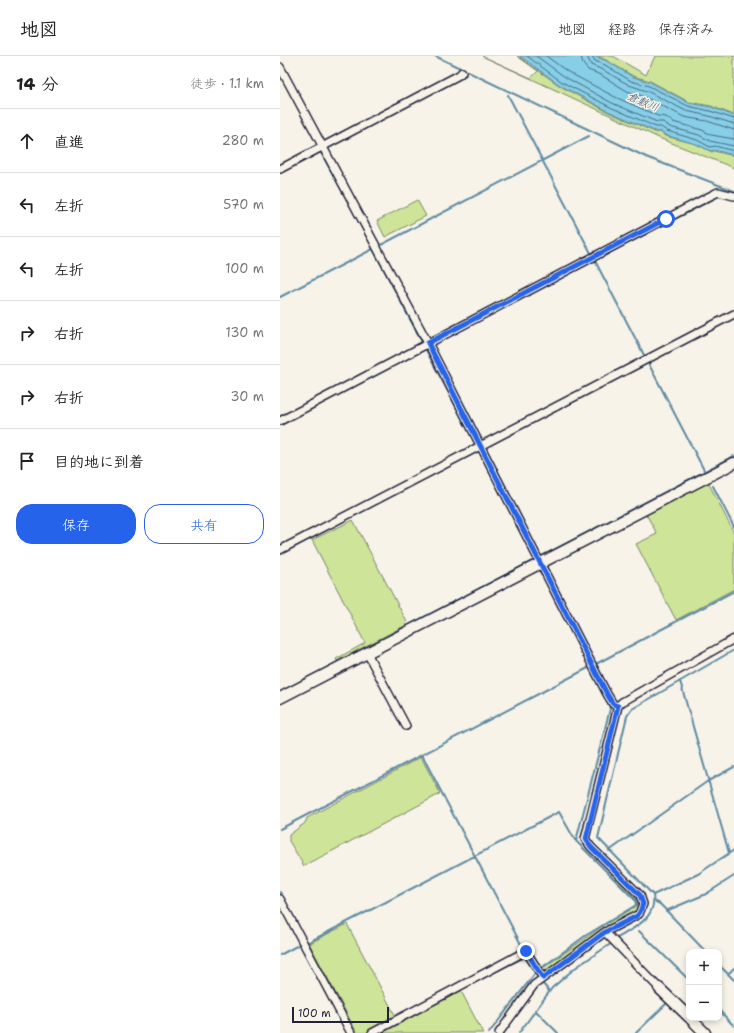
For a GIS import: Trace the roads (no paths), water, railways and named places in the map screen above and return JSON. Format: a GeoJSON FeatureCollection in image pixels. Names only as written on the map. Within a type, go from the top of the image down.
{"type":"FeatureCollection","features":[{"type":"Feature","properties":{"kind":"street"},"geometry":{"type":"LineString","coordinates":[[280,67],[425,345],[481,448],[607,694],[613,704],[618,706]]}},
{"type":"Feature","properties":{"kind":"street"},"geometry":{"type":"LineString","coordinates":[[280,169],[459,75],[462,72]]}},
{"type":"Feature","properties":{"kind":"street"},"geometry":{"type":"LineString","coordinates":[[280,421],[718,192],[734,196]]}},
{"type":"Feature","properties":{"kind":"street"},"geometry":{"type":"LineString","coordinates":[[280,550],[481,448],[734,314]]}},
{"type":"Feature","properties":{"kind":"street"},"geometry":{"type":"LineString","coordinates":[[280,698],[539,560],[734,463]]}},
{"type":"Feature","properties":{"kind":"street"},"geometry":{"type":"LineString","coordinates":[[499,1033],[522,1000],[543,978],[605,932],[637,916],[643,904],[640,895],[591,847],[586,839],[618,706],[622,702],[734,640]]}},
{"type":"Feature","properties":{"kind":"street"},"geometry":{"type":"LineString","coordinates":[[367,653],[406,726]]}},
{"type":"Feature","properties":{"kind":"street"},"geometry":{"type":"LineString","coordinates":[[280,899],[351,1033]]}},
{"type":"Feature","properties":{"kind":"street"},"geometry":{"type":"LineString","coordinates":[[605,932],[686,1015]]}},
{"type":"Feature","properties":{"kind":"street"},"geometry":{"type":"LineString","coordinates":[[372,1033],[526,951],[543,978]]}},
{"type":"Feature","properties":{"kind":"street"},"geometry":{"type":"LineString","coordinates":[[692,1021],[705,1033]]}},
{"type":"Feature","properties":{"kind":"water","name":"倉敷川"},"geometry":{"type":"Polygon","coordinates":[[[520,56],[594,56],[607,61],[633,77],[650,82],[689,103],[711,107],[734,116],[734,155],[714,150],[711,151],[696,144],[665,135],[660,131],[657,132],[608,111],[560,85],[520,56]]]}},
{"type":"Feature","properties":{"kind":"waterway"},"geometry":{"type":"LineString","coordinates":[[435,56],[646,157],[734,191]]}},
{"type":"Feature","properties":{"kind":"waterway"},"geometry":{"type":"LineString","coordinates":[[458,79],[466,75]]}},
{"type":"Feature","properties":{"kind":"waterway"},"geometry":{"type":"LineString","coordinates":[[508,95],[592,255]]}},
{"type":"Feature","properties":{"kind":"waterway"},"geometry":{"type":"LineString","coordinates":[[302,116],[309,129]]}},
{"type":"Feature","properties":{"kind":"waterway"},"geometry":{"type":"LineString","coordinates":[[379,246],[589,136]]}},
{"type":"Feature","properties":{"kind":"waterway"},"geometry":{"type":"LineString","coordinates":[[320,151],[365,232]]}},
{"type":"Feature","properties":{"kind":"waterway"},"geometry":{"type":"LineString","coordinates":[[432,345],[719,196]]}},
{"type":"Feature","properties":{"kind":"waterway"},"geometry":{"type":"LineString","coordinates":[[371,245],[423,344]]}},
{"type":"Feature","properties":{"kind":"waterway"},"geometry":{"type":"LineString","coordinates":[[280,297],[373,249]]}},
{"type":"Feature","properties":{"kind":"waterway"},"geometry":{"type":"LineString","coordinates":[[594,259],[705,472]]}},
{"type":"Feature","properties":{"kind":"waterway"},"geometry":{"type":"LineString","coordinates":[[425,348],[474,441]]}},
{"type":"Feature","properties":{"kind":"waterway"},"geometry":{"type":"LineString","coordinates":[[280,425],[426,349]]}},
{"type":"Feature","properties":{"kind":"waterway"},"geometry":{"type":"LineString","coordinates":[[280,554],[646,364]]}},
{"type":"Feature","properties":{"kind":"waterway"},"geometry":{"type":"LineString","coordinates":[[479,451],[493,479]]}},
{"type":"Feature","properties":{"kind":"waterway"},"geometry":{"type":"LineString","coordinates":[[540,557],[734,456]]}},
{"type":"Feature","properties":{"kind":"waterway"},"geometry":{"type":"LineString","coordinates":[[713,486],[734,527]]}},
{"type":"Feature","properties":{"kind":"waterway"},"geometry":{"type":"LineString","coordinates":[[280,692],[536,559]]}},
{"type":"Feature","properties":{"kind":"waterway"},"geometry":{"type":"LineString","coordinates":[[594,665],[734,591]]}},
{"type":"Feature","properties":{"kind":"waterway"},"geometry":{"type":"LineString","coordinates":[[616,939],[636,927],[648,917],[653,903],[653,895],[598,838],[627,716],[632,709],[734,650]]}},
{"type":"Feature","properties":{"kind":"waterway"},"geometry":{"type":"LineString","coordinates":[[280,829],[590,667]]}},
{"type":"Feature","properties":{"kind":"waterway"},"geometry":{"type":"LineString","coordinates":[[680,681],[729,853]]}},
{"type":"Feature","properties":{"kind":"waterway"},"geometry":{"type":"LineString","coordinates":[[489,1033],[536,972],[585,936],[636,905],[635,900],[576,841],[610,709],[608,702]]}},
{"type":"Feature","properties":{"kind":"waterway"},"geometry":{"type":"LineString","coordinates":[[422,755],[524,950]]}},
{"type":"Feature","properties":{"kind":"waterway"},"geometry":{"type":"LineString","coordinates":[[609,851],[708,781],[734,767]]}},
{"type":"Feature","properties":{"kind":"waterway"},"geometry":{"type":"LineString","coordinates":[[307,943],[559,812],[575,840]]}},
{"type":"Feature","properties":{"kind":"waterway"},"geometry":{"type":"LineString","coordinates":[[653,895],[698,874],[734,850]]}},
{"type":"Feature","properties":{"kind":"waterway"},"geometry":{"type":"LineString","coordinates":[[666,911],[706,894],[734,876]]}},
{"type":"Feature","properties":{"kind":"waterway"},"geometry":{"type":"LineString","coordinates":[[280,892],[283,897]]}},
{"type":"Feature","properties":{"kind":"waterway"},"geometry":{"type":"LineString","coordinates":[[654,901],[660,904],[703,949]]}},
{"type":"Feature","properties":{"kind":"waterway"},"geometry":{"type":"LineString","coordinates":[[639,931],[686,977]]}},
{"type":"Feature","properties":{"kind":"waterway"},"geometry":{"type":"LineString","coordinates":[[280,955],[302,943]]}},
{"type":"Feature","properties":{"kind":"waterway"},"geometry":{"type":"LineString","coordinates":[[519,1033],[552,988],[575,968],[612,943]]}},
{"type":"Feature","properties":{"kind":"waterway"},"geometry":{"type":"LineString","coordinates":[[469,985],[527,956]]}},
{"type":"Feature","properties":{"kind":"waterway"},"geometry":{"type":"LineString","coordinates":[[722,968],[734,980]]}},
{"type":"Feature","properties":{"kind":"waterway"},"geometry":{"type":"LineString","coordinates":[[728,974],[734,968]]}},
{"type":"Feature","properties":{"kind":"waterway"},"geometry":{"type":"LineString","coordinates":[[543,984],[549,991]]}},
{"type":"Feature","properties":{"kind":"waterway"},"geometry":{"type":"LineString","coordinates":[[636,1033],[668,1002]]}},
{"type":"Feature","properties":{"kind":"waterway"},"geometry":{"type":"LineString","coordinates":[[535,1010],[558,1033]]}},
{"type":"Feature","properties":{"kind":"waterway"},"geometry":{"type":"LineString","coordinates":[[722,1013],[734,1026]]}}]}
